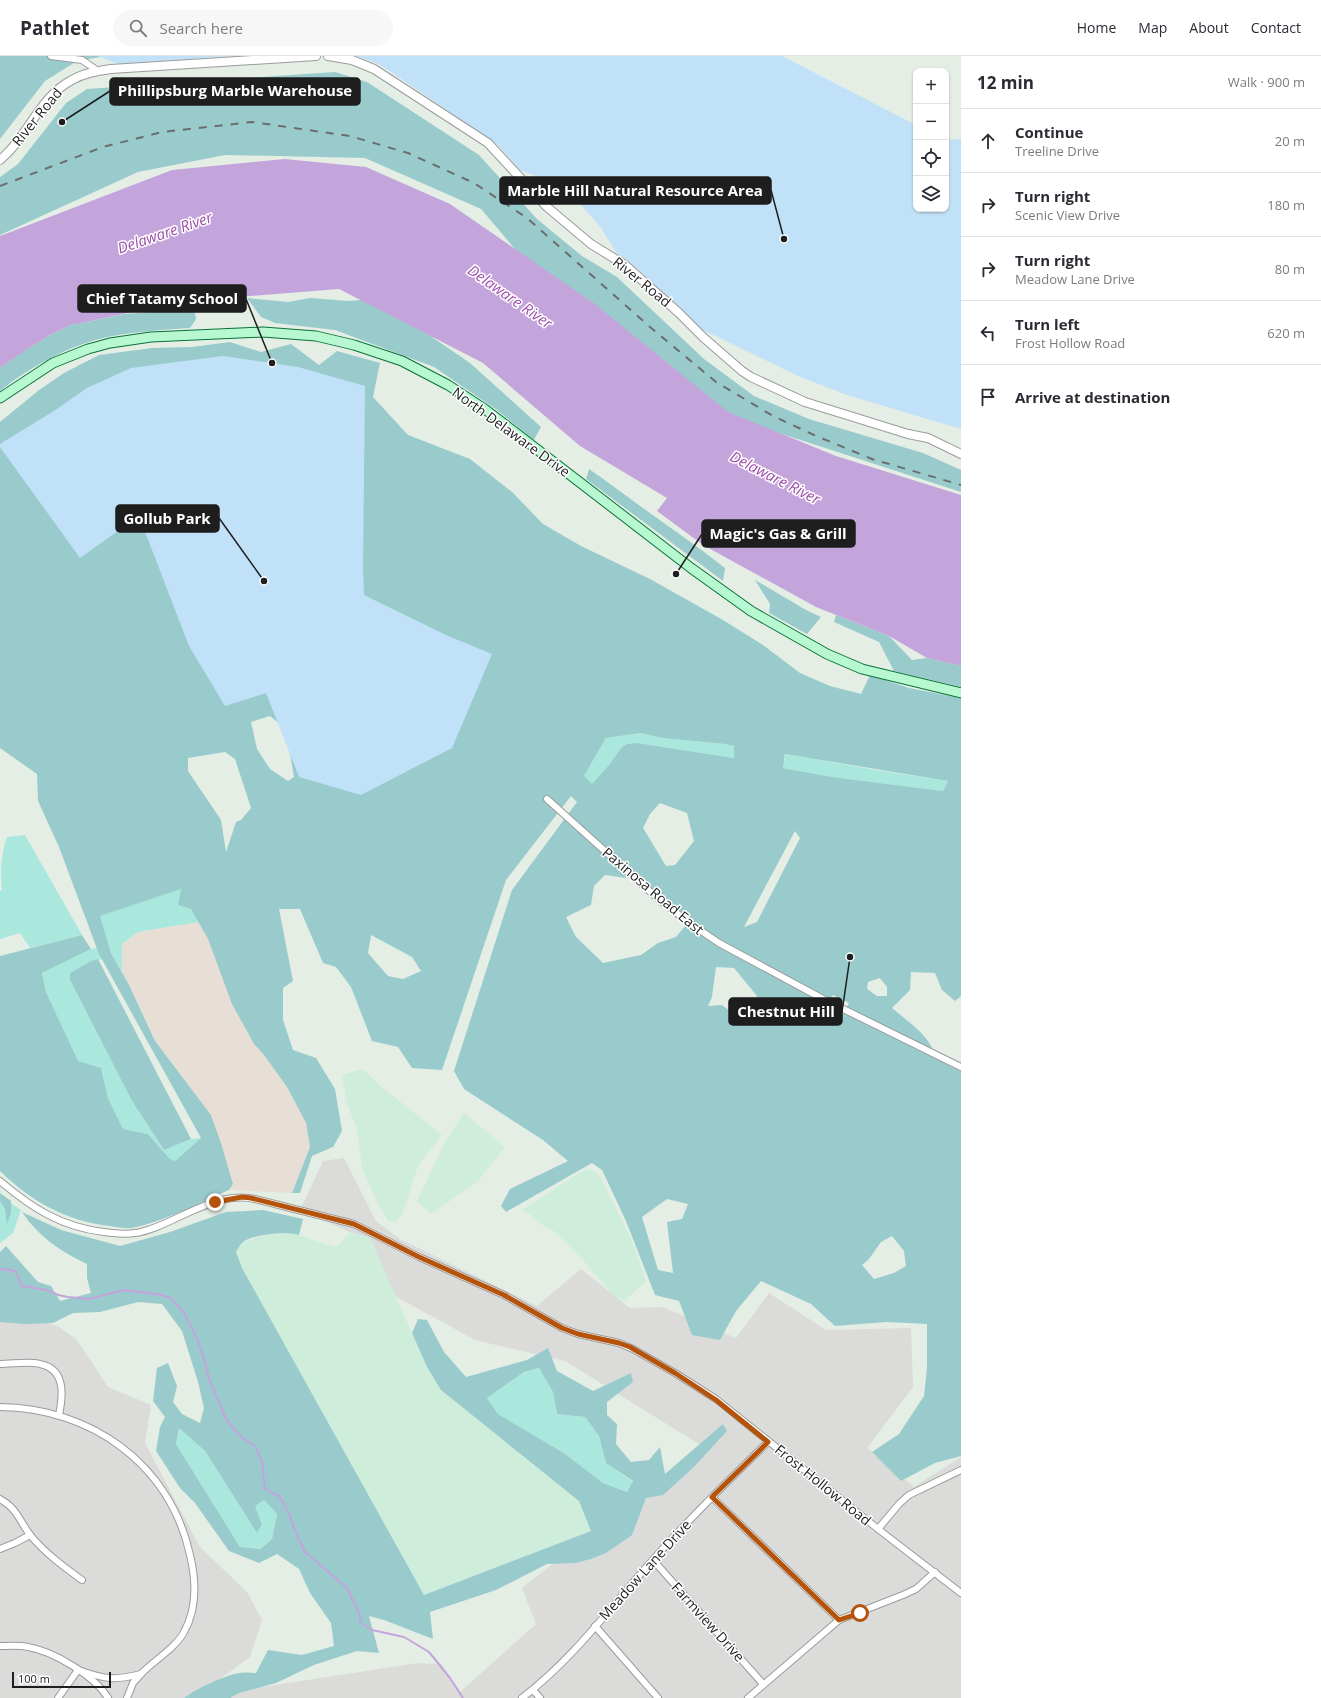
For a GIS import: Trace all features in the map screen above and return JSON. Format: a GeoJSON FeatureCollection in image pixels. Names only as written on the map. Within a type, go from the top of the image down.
{"type":"FeatureCollection","features":[{"type":"Feature","properties":{"kind":"main road","name":"North Delaware Drive"},"geometry":{"type":"LineString","coordinates":[[0,398],[53,363],[88,349],[110,343],[151,337],[263,332],[316,336],[354,344],[402,361],[448,385],[486,410],[691,568],[751,611],[827,654],[862,669],[961,693]]}},
{"type":"Feature","properties":{"kind":"street"},"geometry":{"type":"LineString","coordinates":[[52,56],[82,60],[98,71]]}},
{"type":"Feature","properties":{"kind":"street","name":"River Road"},"geometry":{"type":"LineString","coordinates":[[0,160],[12,149],[55,92],[82,75],[98,71],[316,56]]}},
{"type":"Feature","properties":{"kind":"street","name":"River Road"},"geometry":{"type":"LineString","coordinates":[[328,56],[352,60],[374,69],[488,143],[547,207],[591,244],[626,265],[704,338],[751,377],[809,404],[873,422],[908,434],[928,438],[961,454]]}},
{"type":"Feature","properties":{"kind":"street","name":"Paxinosa Road East"},"geometry":{"type":"LineString","coordinates":[[547,799],[656,897],[688,922],[719,943],[816,995],[961,1067]]}},
{"type":"Feature","properties":{"kind":"street","name":"Frost Hollow Road"},"geometry":{"type":"LineString","coordinates":[[0,1181],[20,1198],[51,1217],[81,1228],[122,1234],[144,1231],[202,1206],[227,1199],[242,1197],[255,1198],[354,1224],[419,1257],[504,1295],[562,1328],[578,1334],[619,1343],[630,1347],[675,1373],[716,1400],[961,1593]]}},
{"type":"Feature","properties":{"kind":"street"},"geometry":{"type":"LineString","coordinates":[[0,1364],[41,1364],[53,1371],[60,1380],[62,1389],[63,1397],[59,1415]]}},
{"type":"Feature","properties":{"kind":"street"},"geometry":{"type":"LineString","coordinates":[[0,1407],[28,1409],[59,1415],[76,1420],[111,1439],[132,1455],[166,1496],[179,1520],[188,1543],[194,1570],[194,1593],[191,1615],[184,1633],[132,1683],[127,1698]]}},
{"type":"Feature","properties":{"kind":"street","name":"Meadow Lane Drive"},"geometry":{"type":"LineString","coordinates":[[522,1698],[565,1660],[652,1560],[712,1497],[768,1442]]}},
{"type":"Feature","properties":{"kind":"street"},"geometry":{"type":"LineString","coordinates":[[878,1529],[899,1504],[909,1495],[961,1470]]}},
{"type":"Feature","properties":{"kind":"street"},"geometry":{"type":"LineString","coordinates":[[712,1497],[839,1620]]}},
{"type":"Feature","properties":{"kind":"street"},"geometry":{"type":"LineString","coordinates":[[0,1499],[14,1508],[30,1535],[52,1557],[82,1580]]}},
{"type":"Feature","properties":{"kind":"street"},"geometry":{"type":"LineString","coordinates":[[0,1549],[30,1535]]}},
{"type":"Feature","properties":{"kind":"street","name":"Farmview Drive"},"geometry":{"type":"LineString","coordinates":[[652,1560],[763,1684]]}},
{"type":"Feature","properties":{"kind":"street"},"geometry":{"type":"LineString","coordinates":[[748,1698],[839,1620],[903,1596],[916,1589],[934,1572]]}},
{"type":"Feature","properties":{"kind":"street"},"geometry":{"type":"LineString","coordinates":[[595,1626],[658,1698]]}},
{"type":"Feature","properties":{"kind":"street"},"geometry":{"type":"LineString","coordinates":[[0,1646],[12,1645],[51,1654],[78,1670],[98,1685],[108,1698]]}},
{"type":"Feature","properties":{"kind":"street"},"geometry":{"type":"LineString","coordinates":[[78,1670],[102,1678],[111,1679],[141,1674]]}},
{"type":"Feature","properties":{"kind":"street"},"geometry":{"type":"LineString","coordinates":[[58,1698],[78,1670]]}},
{"type":"Feature","properties":{"kind":"street"},"geometry":{"type":"LineString","coordinates":[[532,1690],[540,1698]]}},
{"type":"Feature","properties":{"kind":"shaded area"},"geometry":{"type":"Polygon","coordinates":[[[0,56],[106,56],[77,61],[45,81],[0,139],[0,56]]]}},
{"type":"Feature","properties":{"kind":"shaded area"},"geometry":{"type":"Polygon","coordinates":[[[98,56],[231,56],[118,64],[98,56]]]}},
{"type":"Feature","properties":{"kind":"shaded area"},"geometry":{"type":"Polygon","coordinates":[[[356,56],[782,56],[913,123],[913,212],[949,212],[949,140],[961,139],[961,429],[847,395],[798,376],[701,329],[639,270],[617,253],[599,225],[579,203],[559,188],[541,178],[520,170],[498,145],[376,63],[356,56]]]}},
{"type":"Feature","properties":{"kind":"shaded area"},"geometry":{"type":"Polygon","coordinates":[[[335,72],[367,82],[479,155],[537,219],[582,256],[617,277],[704,359],[754,396],[809,419],[923,453],[961,470],[961,492],[748,423],[693,394],[533,270],[481,209],[365,158],[225,155],[138,172],[0,235],[0,177],[18,164],[66,103],[87,89],[335,72]]]}},
{"type":"Feature","properties":{"kind":"shaded area"},"geometry":{"type":"Polygon","coordinates":[[[247,298],[288,302],[310,298],[349,301],[370,299],[401,316],[470,363],[541,427],[534,440],[497,410],[434,367],[335,330],[275,323],[261,317],[247,298]]]}},
{"type":"Feature","properties":{"kind":"shaded area"},"geometry":{"type":"Polygon","coordinates":[[[179,302],[194,309],[196,319],[190,328],[121,335],[86,343],[34,367],[0,391],[0,368],[48,336],[73,324],[124,314],[167,311],[179,302]]]}},
{"type":"Feature","properties":{"kind":"shaded area"},"geometry":{"type":"Polygon","coordinates":[[[230,342],[261,352],[291,344],[319,365],[337,351],[380,363],[373,397],[408,435],[470,459],[512,492],[543,524],[581,546],[650,579],[723,620],[763,645],[800,673],[830,686],[861,694],[870,675],[909,688],[961,698],[961,996],[955,1001],[942,990],[935,973],[911,972],[910,990],[892,1008],[924,1036],[932,1049],[934,1056],[961,1069],[961,1456],[935,1463],[901,1481],[872,1452],[899,1434],[924,1396],[927,1368],[927,1324],[886,1322],[835,1326],[811,1304],[761,1281],[736,1311],[720,1340],[692,1335],[679,1301],[655,1295],[626,1221],[602,1170],[592,1163],[506,1212],[501,1206],[510,1189],[568,1161],[543,1140],[464,1089],[454,1071],[512,890],[577,802],[571,796],[506,880],[442,1070],[412,1068],[398,1047],[372,1041],[351,987],[336,967],[323,963],[300,909],[279,909],[293,981],[283,988],[283,1020],[293,1050],[316,1058],[335,1089],[342,1131],[333,1147],[312,1156],[300,1193],[292,1193],[310,1147],[306,1123],[287,1087],[264,1055],[254,1044],[232,1004],[208,939],[191,909],[178,905],[181,889],[100,916],[111,953],[129,985],[155,1041],[211,1115],[233,1184],[229,1190],[181,1212],[145,1225],[132,1228],[121,1228],[79,1220],[64,1215],[37,1201],[0,1171],[0,956],[82,935],[91,949],[42,973],[46,992],[78,1061],[101,1068],[108,1098],[123,1129],[148,1134],[169,1158],[175,1161],[201,1138],[99,954],[59,847],[38,801],[37,774],[0,748],[0,422],[39,390],[64,373],[99,355],[152,348],[192,347],[230,342]],[[270,716],[251,722],[257,749],[270,769],[288,781],[294,777],[286,729],[270,716]],[[641,733],[606,738],[584,776],[592,784],[609,765],[621,748],[627,744],[638,743],[734,758],[734,746],[662,738],[641,733]],[[225,752],[188,758],[188,771],[221,820],[226,852],[236,822],[241,820],[251,808],[235,759],[225,752]],[[785,754],[783,768],[832,777],[943,791],[948,781],[785,754]],[[660,803],[650,814],[643,828],[666,866],[675,865],[694,841],[687,813],[660,803]],[[795,831],[744,927],[757,922],[800,838],[795,831]],[[635,874],[626,878],[605,875],[594,886],[591,905],[566,917],[576,937],[603,963],[641,955],[658,943],[676,937],[690,920],[635,874]],[[371,935],[368,953],[388,976],[403,979],[421,971],[412,957],[371,935]],[[716,967],[712,997],[708,1006],[722,1005],[739,1018],[757,996],[734,968],[716,967]],[[880,978],[868,982],[867,989],[877,996],[887,996],[887,987],[880,978]],[[667,1199],[642,1217],[658,1270],[673,1273],[667,1222],[682,1219],[688,1204],[667,1199]],[[892,1236],[881,1242],[869,1259],[862,1265],[874,1279],[894,1273],[906,1266],[904,1251],[892,1236]]]}},
{"type":"Feature","properties":{"kind":"shaded area"},"geometry":{"type":"Polygon","coordinates":[[[223,356],[298,367],[365,386],[364,595],[448,636],[492,654],[452,748],[361,795],[299,777],[266,693],[225,706],[189,646],[139,516],[80,558],[0,447],[0,444],[54,411],[87,388],[131,368],[223,356]]]}},
{"type":"Feature","properties":{"kind":"shaded area"},"geometry":{"type":"Polygon","coordinates":[[[589,469],[725,568],[723,581],[586,479],[589,469]]]}},
{"type":"Feature","properties":{"kind":"shaded area"},"geometry":{"type":"Polygon","coordinates":[[[755,580],[806,610],[821,617],[807,634],[769,613],[770,604],[755,580]]]}},
{"type":"Feature","properties":{"kind":"shaded area"},"geometry":{"type":"Polygon","coordinates":[[[836,615],[889,636],[912,660],[927,658],[961,666],[961,687],[894,671],[879,642],[834,622],[836,615]]]}},
{"type":"Feature","properties":{"kind":"shaded area"},"geometry":{"type":"Polygon","coordinates":[[[641,733],[662,738],[734,746],[734,758],[639,743],[621,748],[609,765],[578,802],[584,776],[606,738],[641,733]]]}},
{"type":"Feature","properties":{"kind":"shaded area"},"geometry":{"type":"Polygon","coordinates":[[[786,754],[948,781],[943,791],[832,777],[783,768],[786,754]]]}},
{"type":"Feature","properties":{"kind":"shaded area"},"geometry":{"type":"Polygon","coordinates":[[[25,835],[82,935],[30,948],[20,933],[0,939],[0,891],[2,890],[1,877],[3,850],[7,837],[25,835]]]}},
{"type":"Feature","properties":{"kind":"shaded area"},"geometry":{"type":"Polygon","coordinates":[[[182,888],[199,922],[138,932],[122,944],[122,972],[111,953],[99,916],[182,888]]]}},
{"type":"Feature","properties":{"kind":"shaded area"},"geometry":{"type":"Polygon","coordinates":[[[199,922],[208,939],[254,1044],[264,1055],[287,1087],[306,1123],[310,1147],[292,1193],[229,1190],[232,1184],[221,1143],[211,1116],[155,1041],[122,972],[122,944],[138,932],[199,922]]]}},
{"type":"Feature","properties":{"kind":"shaded area"},"geometry":{"type":"Polygon","coordinates":[[[97,948],[103,959],[91,961],[70,973],[70,980],[132,1101],[164,1150],[191,1139],[201,1138],[175,1161],[169,1158],[148,1134],[123,1129],[108,1098],[101,1068],[78,1062],[46,992],[42,973],[91,949],[97,948]]]}},
{"type":"Feature","properties":{"kind":"shaded area"},"geometry":{"type":"Polygon","coordinates":[[[98,959],[191,1139],[164,1150],[132,1101],[70,980],[70,973],[91,961],[98,959]]]}},
{"type":"Feature","properties":{"kind":"shaded area"},"geometry":{"type":"Polygon","coordinates":[[[833,995],[849,1003],[844,1012],[833,1014],[823,1009],[833,995]]]}},
{"type":"Feature","properties":{"kind":"shaded area"},"geometry":{"type":"Polygon","coordinates":[[[344,1158],[376,1221],[400,1239],[537,1306],[581,1269],[630,1308],[663,1307],[736,1338],[769,1293],[826,1330],[911,1328],[913,1387],[867,1448],[914,1487],[961,1457],[961,1698],[214,1698],[224,1693],[418,1663],[441,1664],[460,1692],[536,1624],[522,1588],[702,1446],[565,1361],[475,1340],[395,1296],[370,1238],[350,1232],[300,1210],[323,1161],[344,1158]]]}},
{"type":"Feature","properties":{"kind":"shaded area"},"geometry":{"type":"Polygon","coordinates":[[[0,1193],[11,1201],[11,1213],[7,1224],[5,1209],[0,1201],[0,1193]]]}},
{"type":"Feature","properties":{"kind":"shaded area"},"geometry":{"type":"Polygon","coordinates":[[[0,1196],[21,1210],[13,1233],[0,1243],[0,1196]]]}},
{"type":"Feature","properties":{"kind":"shaded area"},"geometry":{"type":"Polygon","coordinates":[[[263,1210],[303,1219],[299,1235],[279,1233],[262,1235],[243,1242],[236,1252],[242,1268],[424,1595],[591,1531],[579,1501],[441,1390],[427,1367],[412,1333],[418,1319],[427,1320],[444,1352],[466,1377],[527,1360],[548,1348],[557,1371],[593,1391],[631,1373],[633,1382],[607,1402],[607,1415],[617,1424],[616,1444],[631,1462],[649,1460],[660,1447],[665,1474],[723,1424],[727,1431],[693,1468],[663,1495],[646,1498],[632,1535],[606,1553],[591,1559],[575,1563],[547,1564],[496,1590],[430,1612],[433,1639],[384,1620],[369,1616],[379,1653],[357,1651],[314,1665],[276,1683],[239,1693],[230,1698],[184,1698],[227,1676],[242,1673],[256,1673],[268,1650],[302,1655],[334,1646],[331,1623],[310,1593],[299,1569],[277,1554],[259,1563],[229,1551],[195,1503],[180,1488],[156,1451],[160,1427],[165,1417],[153,1401],[157,1368],[168,1363],[177,1386],[173,1402],[182,1414],[200,1423],[204,1408],[198,1382],[182,1331],[162,1304],[138,1302],[100,1312],[73,1313],[53,1323],[25,1324],[0,1322],[0,1252],[6,1246],[38,1282],[51,1286],[60,1301],[91,1293],[87,1278],[87,1264],[68,1254],[43,1236],[22,1212],[61,1230],[120,1246],[170,1232],[226,1212],[263,1210]],[[539,1368],[524,1372],[487,1398],[498,1414],[564,1453],[603,1483],[627,1492],[633,1481],[606,1463],[599,1436],[585,1417],[557,1414],[553,1392],[539,1368]],[[179,1428],[176,1444],[240,1547],[260,1549],[272,1539],[277,1514],[264,1500],[255,1506],[262,1525],[257,1533],[205,1451],[179,1428]]]}},
{"type":"Feature","properties":{"kind":"shaded area"},"geometry":{"type":"Polygon","coordinates":[[[22,1316],[58,1326],[77,1340],[108,1387],[151,1405],[145,1443],[200,1547],[247,1592],[262,1620],[250,1657],[194,1698],[0,1698],[0,1318],[22,1316]]]}},
{"type":"Feature","properties":{"kind":"shaded area"},"geometry":{"type":"Polygon","coordinates":[[[539,1368],[553,1392],[557,1414],[585,1417],[599,1436],[606,1463],[633,1482],[627,1492],[603,1483],[564,1453],[498,1414],[487,1398],[524,1372],[539,1368]]]}},
{"type":"Feature","properties":{"kind":"shaded area"},"geometry":{"type":"Polygon","coordinates":[[[179,1428],[205,1451],[257,1533],[262,1525],[254,1506],[264,1500],[277,1514],[272,1539],[259,1549],[240,1547],[176,1444],[179,1428]]]}},
{"type":"Feature","properties":{"kind":"green space"},"geometry":{"type":"Polygon","coordinates":[[[363,1069],[379,1085],[442,1135],[418,1166],[402,1215],[395,1222],[388,1221],[377,1202],[362,1168],[357,1128],[347,1104],[342,1075],[363,1069]]]}},
{"type":"Feature","properties":{"kind":"green space"},"geometry":{"type":"Polygon","coordinates":[[[464,1113],[505,1147],[478,1181],[431,1214],[417,1201],[445,1142],[464,1113]]]}},
{"type":"Feature","properties":{"kind":"green space"},"geometry":{"type":"Polygon","coordinates":[[[590,1169],[600,1176],[632,1241],[646,1281],[624,1301],[614,1296],[583,1260],[554,1231],[539,1223],[531,1215],[522,1210],[581,1172],[590,1169]]]}},
{"type":"Feature","properties":{"kind":"green space"},"geometry":{"type":"Polygon","coordinates":[[[350,1232],[370,1238],[427,1367],[441,1390],[579,1501],[591,1531],[424,1595],[242,1268],[236,1252],[242,1242],[266,1235],[292,1233],[335,1247],[341,1243],[350,1232]]]}},
{"type":"Feature","properties":{"kind":"water","name":"Delaware River"},"geometry":{"type":"Polygon","coordinates":[[[285,159],[366,167],[450,204],[595,304],[728,412],[836,456],[961,495],[961,666],[927,658],[889,636],[816,607],[703,545],[657,511],[667,498],[580,446],[483,363],[339,289],[188,301],[182,298],[164,305],[73,324],[48,336],[0,368],[0,236],[172,170],[285,159]]]}},
{"type":"Feature","properties":{"kind":"waterway"},"geometry":{"type":"LineString","coordinates":[[0,1270],[5,1269],[15,1271],[22,1286],[47,1290],[58,1295],[68,1297],[89,1299],[124,1290],[161,1295],[171,1298],[184,1313],[197,1338],[205,1361],[209,1379],[226,1419],[241,1437],[256,1447],[263,1465],[265,1488],[279,1496],[289,1513],[295,1531],[305,1552],[347,1588],[360,1615],[360,1622],[372,1630],[404,1637],[429,1652],[450,1678],[463,1698]]}},
{"type":"Feature","properties":{"kind":"railway"},"geometry":{"type":"LineString","coordinates":[[0,186],[103,147],[162,132],[252,122],[350,136],[408,153],[474,183],[527,218],[650,327],[716,382],[773,416],[814,435],[872,459],[961,485]]}},
{"type":"Feature","properties":{"kind":"place","name":"Phillipsburg Marble Warehouse"},"geometry":{"type":"Point","coordinates":[62,122]}},
{"type":"Feature","properties":{"kind":"place","name":"Marble Hill Natural Resource Area"},"geometry":{"type":"Point","coordinates":[784,239]}},
{"type":"Feature","properties":{"kind":"place","name":"Chief Tatamy School"},"geometry":{"type":"Point","coordinates":[272,363]}},
{"type":"Feature","properties":{"kind":"place","name":"Magic's Gas & Grill"},"geometry":{"type":"Point","coordinates":[676,574]}},
{"type":"Feature","properties":{"kind":"place","name":"Gollub Park"},"geometry":{"type":"Point","coordinates":[264,581]}},
{"type":"Feature","properties":{"kind":"place","name":"Chestnut Hill"},"geometry":{"type":"Point","coordinates":[850,957]}},
{"type":"Feature","properties":{"kind":"route"},"geometry":{"type":"LineString","coordinates":[[215,1202],[242,1197],[251,1198],[354,1224],[419,1257],[504,1295],[562,1328],[578,1334],[619,1343],[630,1347],[675,1373],[716,1400],[768,1442],[712,1497],[839,1620],[860,1613]]}}]}
